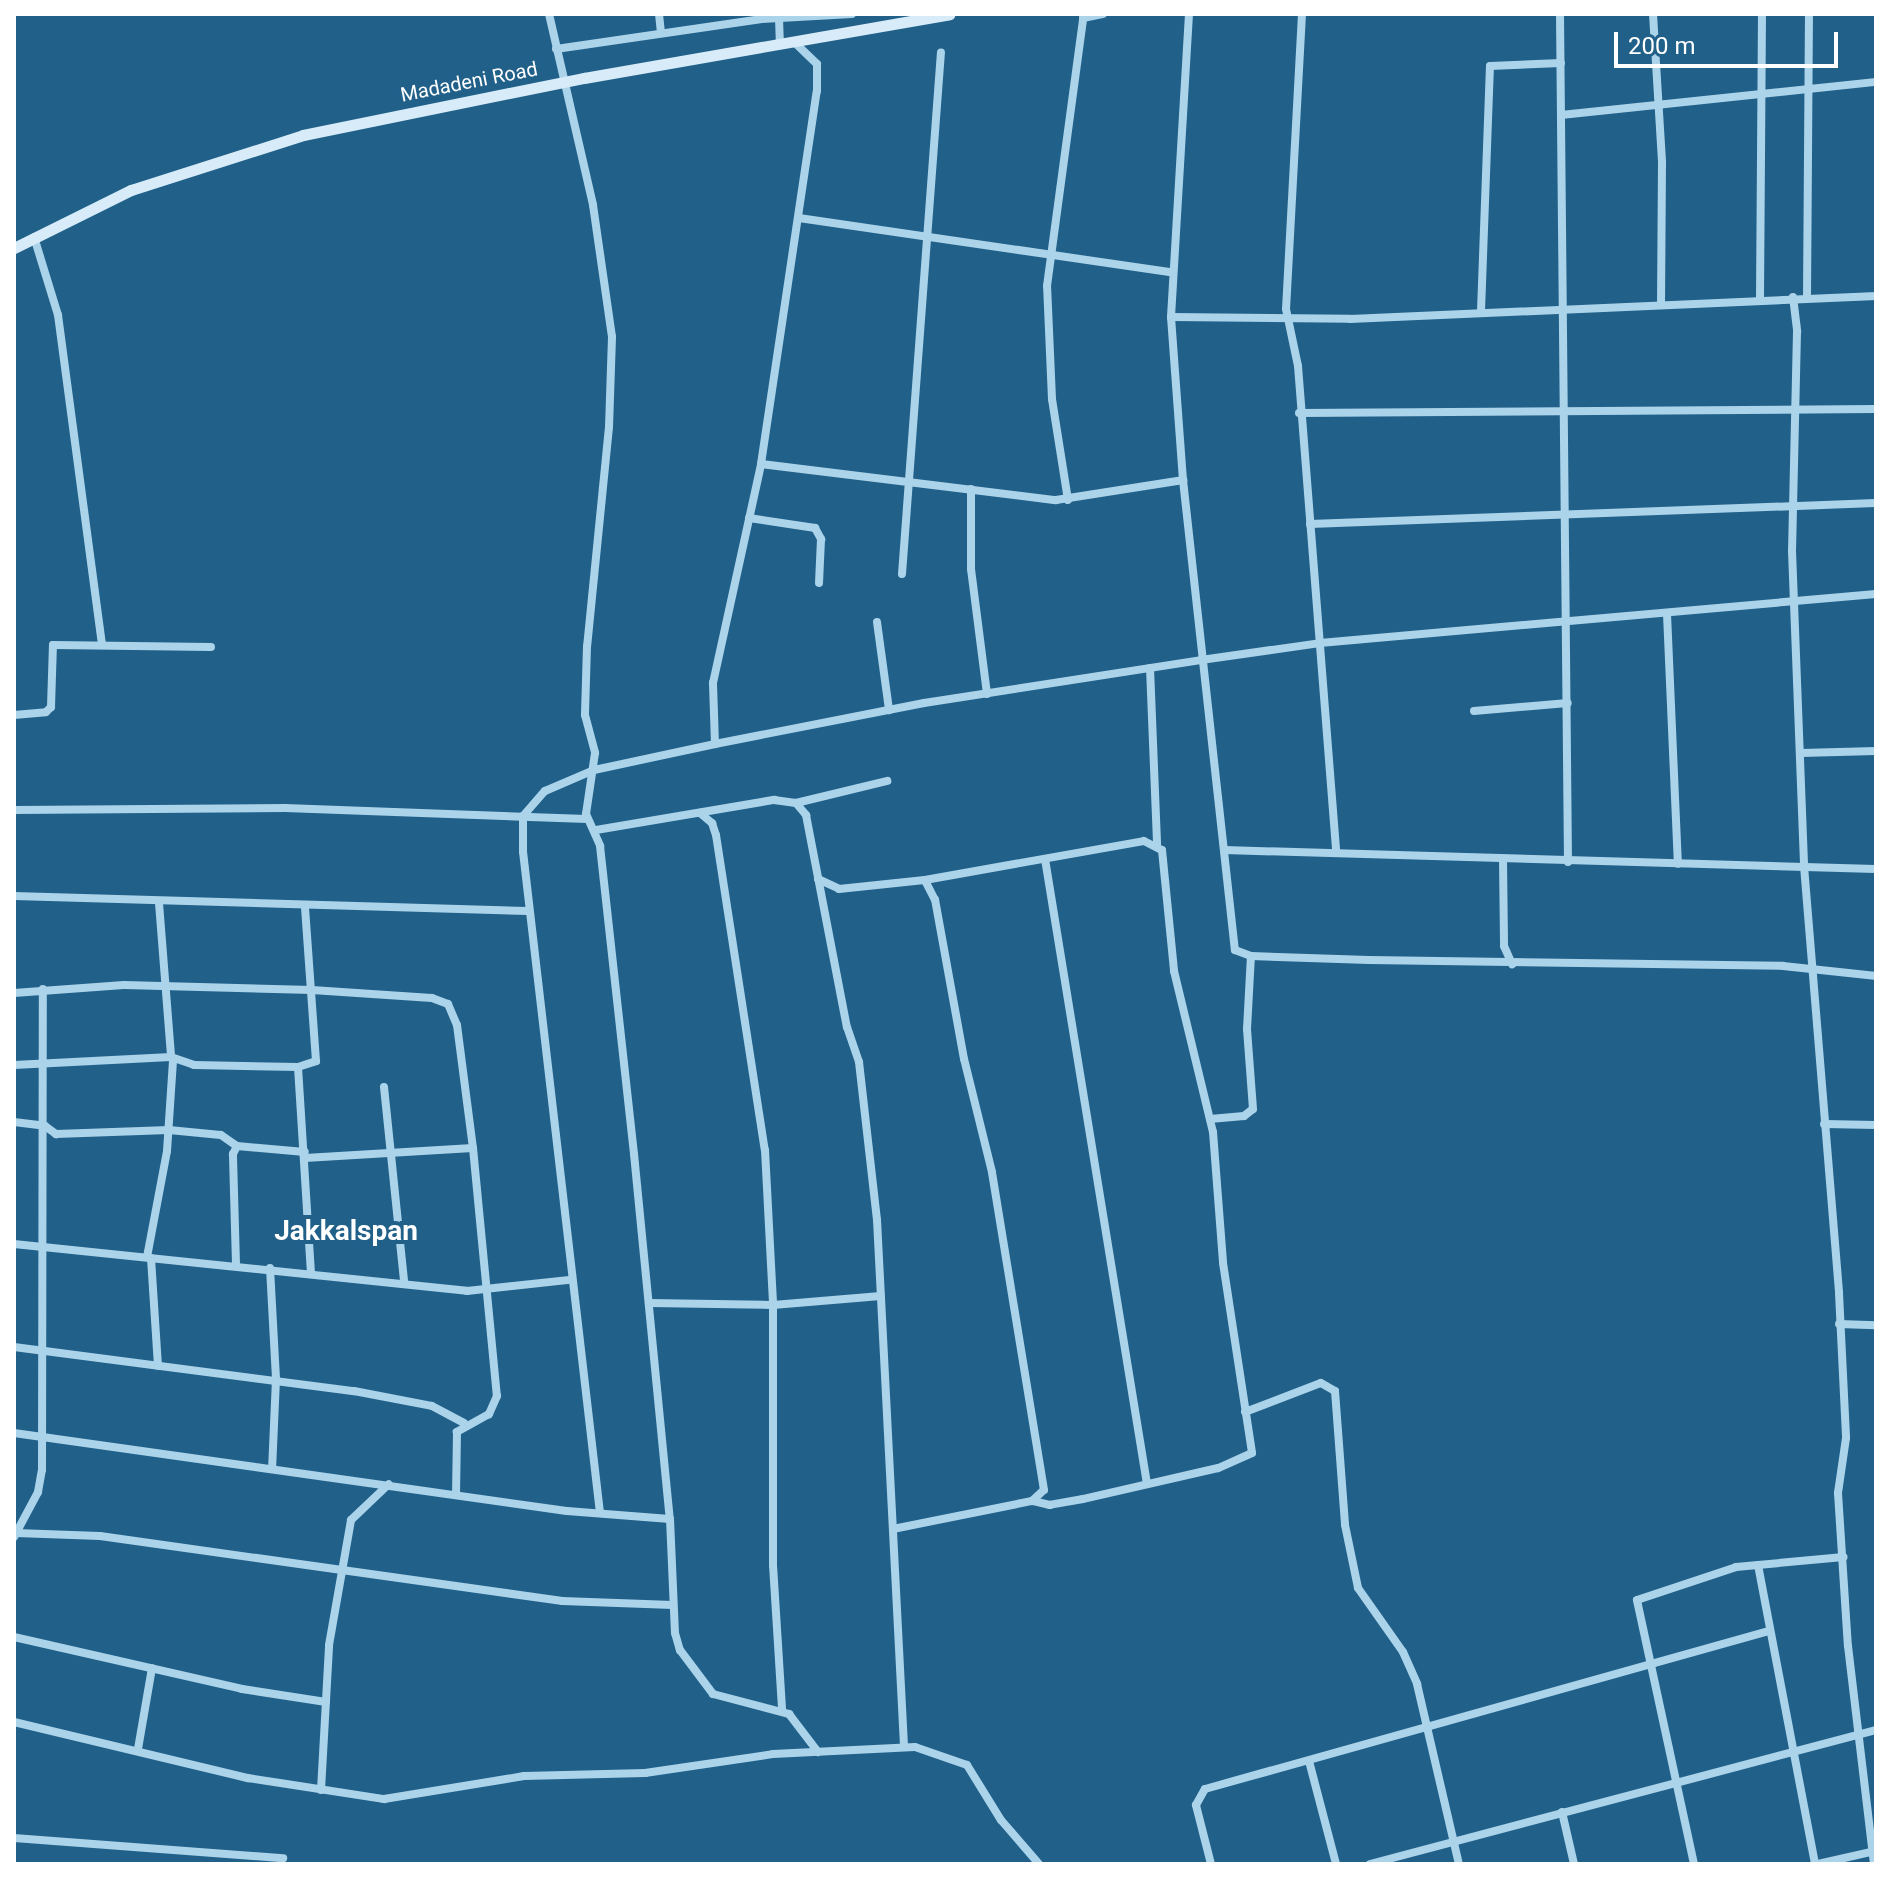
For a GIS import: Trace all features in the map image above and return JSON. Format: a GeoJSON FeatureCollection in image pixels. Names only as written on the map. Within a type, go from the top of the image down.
{"type":"FeatureCollection","features":[{"type":"Feature","properties":{"kind":"street"},"geometry":{"type":"LineString","coordinates":[[549,14],[593,205],[612,337],[609,427],[587,646],[585,715],[594,770],[587,819],[596,830],[649,1303],[670,1519],[673,1605],[680,1650],[713,1694],[782,1710],[797,1720],[818,1752]]}},
{"type":"Feature","properties":{"kind":"street"},"geometry":{"type":"LineString","coordinates":[[659,14],[661,32]]}},
{"type":"Feature","properties":{"kind":"street"},"geometry":{"type":"LineString","coordinates":[[556,49],[779,18],[852,14]]}},
{"type":"Feature","properties":{"kind":"street","name":"Madadeni Road"},"geometry":{"type":"LineString","coordinates":[[14,248],[131,190],[246,150],[363,120],[949,14]]}},
{"type":"Feature","properties":{"kind":"street"},"geometry":{"type":"LineString","coordinates":[[1068,500],[1046,337],[1050,256],[1083,18],[1103,14]]}},
{"type":"Feature","properties":{"kind":"street"},"geometry":{"type":"LineString","coordinates":[[1189,14],[1171,272],[1171,317],[1201,660],[1234,946],[1238,953],[1251,956],[1512,964],[1783,966],[1876,976]]}},
{"type":"Feature","properties":{"kind":"street"},"geometry":{"type":"LineString","coordinates":[[1302,14],[1288,319],[1296,351],[1336,851]]}},
{"type":"Feature","properties":{"kind":"street"},"geometry":{"type":"LineString","coordinates":[[1560,14],[1569,621],[1568,862]]}},
{"type":"Feature","properties":{"kind":"street"},"geometry":{"type":"LineString","coordinates":[[1653,14],[1656,104],[1662,163],[1661,302]]}},
{"type":"Feature","properties":{"kind":"street"},"geometry":{"type":"LineString","coordinates":[[1760,298],[1758,92],[1762,14]]}},
{"type":"Feature","properties":{"kind":"street"},"geometry":{"type":"LineString","coordinates":[[1807,297],[1809,14]]}},
{"type":"Feature","properties":{"kind":"street"},"geometry":{"type":"LineString","coordinates":[[779,18],[780,44]]}},
{"type":"Feature","properties":{"kind":"street"},"geometry":{"type":"LineString","coordinates":[[715,744],[713,683],[761,464],[818,71],[814,60],[794,42]]}},
{"type":"Feature","properties":{"kind":"street"},"geometry":{"type":"LineString","coordinates":[[902,574],[941,52]]}},
{"type":"Feature","properties":{"kind":"street"},"geometry":{"type":"LineString","coordinates":[[1481,311],[1490,66],[1561,63]]}},
{"type":"Feature","properties":{"kind":"street"},"geometry":{"type":"LineString","coordinates":[[1561,115],[1876,82]]}},
{"type":"Feature","properties":{"kind":"street"},"geometry":{"type":"LineString","coordinates":[[799,218],[1171,272]]}},
{"type":"Feature","properties":{"kind":"street"},"geometry":{"type":"LineString","coordinates":[[34,237],[58,315],[102,645]]}},
{"type":"Feature","properties":{"kind":"street"},"geometry":{"type":"LineString","coordinates":[[1171,317],[1288,319],[1760,298],[1876,296]]}},
{"type":"Feature","properties":{"kind":"street"},"geometry":{"type":"LineString","coordinates":[[1793,297],[1797,332],[1793,600],[1804,866],[1846,1438],[1839,1482],[1848,1646],[1861,1733],[1874,1864]]}},
{"type":"Feature","properties":{"kind":"street"},"geometry":{"type":"LineString","coordinates":[[1299,413],[1565,414],[1876,409]]}},
{"type":"Feature","properties":{"kind":"street"},"geometry":{"type":"LineString","coordinates":[[761,464],[1068,500],[1183,480]]}},
{"type":"Feature","properties":{"kind":"street"},"geometry":{"type":"LineString","coordinates":[[971,489],[972,585],[987,694]]}},
{"type":"Feature","properties":{"kind":"street"},"geometry":{"type":"LineString","coordinates":[[1310,524],[1876,503]]}},
{"type":"Feature","properties":{"kind":"street"},"geometry":{"type":"LineString","coordinates":[[749,518],[815,528],[821,539],[819,583]]}},
{"type":"Feature","properties":{"kind":"street"},"geometry":{"type":"LineString","coordinates":[[600,1513],[569,1280],[528,911],[523,816],[545,791],[594,770],[715,744],[889,710],[1201,660],[1320,643],[1876,594]]}},
{"type":"Feature","properties":{"kind":"street"},"geometry":{"type":"LineString","coordinates":[[1667,614],[1678,864]]}},
{"type":"Feature","properties":{"kind":"street"},"geometry":{"type":"LineString","coordinates":[[877,622],[889,710]]}},
{"type":"Feature","properties":{"kind":"street"},"geometry":{"type":"LineString","coordinates":[[14,715],[46,712],[51,707],[53,645],[211,647]]}},
{"type":"Feature","properties":{"kind":"street"},"geometry":{"type":"LineString","coordinates":[[893,1529],[1032,1501],[1063,1503],[1218,1468],[1252,1453],[1223,1263],[1210,1119],[1177,984],[1162,850],[1157,844],[1150,668]]}},
{"type":"Feature","properties":{"kind":"street"},"geometry":{"type":"LineString","coordinates":[[1474,711],[1568,703]]}},
{"type":"Feature","properties":{"kind":"street"},"geometry":{"type":"LineString","coordinates":[[1801,753],[1876,751]]}},
{"type":"Feature","properties":{"kind":"street"},"geometry":{"type":"LineString","coordinates":[[596,830],[774,800],[796,803],[887,781]]}},
{"type":"Feature","properties":{"kind":"street"},"geometry":{"type":"LineString","coordinates":[[796,803],[806,815],[860,1071],[881,1296],[904,1745]]}},
{"type":"Feature","properties":{"kind":"street"},"geometry":{"type":"LineString","coordinates":[[14,810],[285,808],[587,819]]}},
{"type":"Feature","properties":{"kind":"street"},"geometry":{"type":"LineString","coordinates":[[699,812],[712,823],[716,835],[763,1126],[773,1305],[772,1527],[782,1710]]}},
{"type":"Feature","properties":{"kind":"street"},"geometry":{"type":"LineString","coordinates":[[818,879],[839,889],[925,880],[1135,843],[1157,844]]}},
{"type":"Feature","properties":{"kind":"street"},"geometry":{"type":"LineString","coordinates":[[1224,850],[1876,869]]}},
{"type":"Feature","properties":{"kind":"street"},"geometry":{"type":"LineString","coordinates":[[1045,859],[1147,1484]]}},
{"type":"Feature","properties":{"kind":"street"},"geometry":{"type":"LineString","coordinates":[[1503,860],[1504,946],[1512,964]]}},
{"type":"Feature","properties":{"kind":"street"},"geometry":{"type":"LineString","coordinates":[[925,880],[935,900],[1004,1233],[1043,1477],[1043,1494],[1032,1501]]}},
{"type":"Feature","properties":{"kind":"street"},"geometry":{"type":"LineString","coordinates":[[14,896],[305,908],[528,911]]}},
{"type":"Feature","properties":{"kind":"street"},"geometry":{"type":"LineString","coordinates":[[158,1366],[149,1257],[169,1130],[172,1059],[159,903]]}},
{"type":"Feature","properties":{"kind":"street"},"geometry":{"type":"LineString","coordinates":[[14,1065],[172,1059],[298,1067],[317,1059],[305,908]]}},
{"type":"Feature","properties":{"kind":"street"},"geometry":{"type":"LineString","coordinates":[[1210,1119],[1244,1116],[1253,1109],[1247,1029],[1251,956]]}},
{"type":"Feature","properties":{"kind":"street"},"geometry":{"type":"LineString","coordinates":[[14,993],[43,989],[168,986],[312,990],[432,998],[448,1004],[457,1025],[473,1148],[496,1399],[489,1414],[464,1423],[454,1439],[456,1495]]}},
{"type":"Feature","properties":{"kind":"street"},"geometry":{"type":"LineString","coordinates":[[43,989],[42,1437],[38,1492],[15,1535],[100,1536],[345,1568],[562,1601],[673,1605]]}},
{"type":"Feature","properties":{"kind":"street"},"geometry":{"type":"LineString","coordinates":[[298,1067],[311,1272]]}},
{"type":"Feature","properties":{"kind":"street"},"geometry":{"type":"LineString","coordinates":[[384,1087],[404,1281]]}},
{"type":"Feature","properties":{"kind":"street"},"geometry":{"type":"LineString","coordinates":[[14,1122],[45,1126],[56,1134],[169,1130],[221,1135],[237,1146],[305,1155],[392,1155],[473,1148]]}},
{"type":"Feature","properties":{"kind":"street"},"geometry":{"type":"LineString","coordinates":[[1824,1124],[1876,1125]]}},
{"type":"Feature","properties":{"kind":"street"},"geometry":{"type":"LineString","coordinates":[[236,1264],[233,1154],[237,1146]]}},
{"type":"Feature","properties":{"kind":"street"},"geometry":{"type":"LineString","coordinates":[[14,1244],[485,1291],[569,1280]]}},
{"type":"Feature","properties":{"kind":"street"},"geometry":{"type":"LineString","coordinates":[[270,1268],[276,1379],[272,1469]]}},
{"type":"Feature","properties":{"kind":"street"},"geometry":{"type":"LineString","coordinates":[[649,1303],[773,1305],[881,1296]]}},
{"type":"Feature","properties":{"kind":"street"},"geometry":{"type":"LineString","coordinates":[[1839,1324],[1876,1325]]}},
{"type":"Feature","properties":{"kind":"street"},"geometry":{"type":"LineString","coordinates":[[14,1347],[276,1379],[420,1403],[464,1423]]}},
{"type":"Feature","properties":{"kind":"street"},"geometry":{"type":"LineString","coordinates":[[1245,1412],[1321,1383],[1335,1391],[1345,1525],[1358,1588],[1410,1665],[1428,1728],[1459,1864]]}},
{"type":"Feature","properties":{"kind":"street"},"geometry":{"type":"LineString","coordinates":[[14,1433],[456,1495],[670,1519]]}},
{"type":"Feature","properties":{"kind":"street"},"geometry":{"type":"LineString","coordinates":[[321,1790],[329,1645],[345,1568],[351,1520],[389,1484]]}},
{"type":"Feature","properties":{"kind":"street"},"geometry":{"type":"LineString","coordinates":[[1694,1864],[1637,1600],[1715,1572],[1844,1557]]}},
{"type":"Feature","properties":{"kind":"street"},"geometry":{"type":"LineString","coordinates":[[1758,1565],[1816,1864],[1875,1851]]}},
{"type":"Feature","properties":{"kind":"street"},"geometry":{"type":"LineString","coordinates":[[1211,1864],[1196,1805],[1198,1793],[1769,1631]]}},
{"type":"Feature","properties":{"kind":"street"},"geometry":{"type":"LineString","coordinates":[[14,1637],[326,1702]]}},
{"type":"Feature","properties":{"kind":"street"},"geometry":{"type":"LineString","coordinates":[[138,1749],[152,1668]]}},
{"type":"Feature","properties":{"kind":"street"},"geometry":{"type":"LineString","coordinates":[[14,1722],[138,1749],[248,1778],[384,1799],[524,1776],[645,1773],[904,1745],[967,1765],[1001,1820],[1039,1864]]}},
{"type":"Feature","properties":{"kind":"street"},"geometry":{"type":"LineString","coordinates":[[1370,1864],[1876,1730]]}},
{"type":"Feature","properties":{"kind":"street"},"geometry":{"type":"LineString","coordinates":[[1309,1761],[1336,1864]]}},
{"type":"Feature","properties":{"kind":"street"},"geometry":{"type":"LineString","coordinates":[[1562,1812],[1574,1864]]}},
{"type":"Feature","properties":{"kind":"street"},"geometry":{"type":"LineString","coordinates":[[14,1838],[283,1858]]}},
{"type":"Feature","properties":{"kind":"district","name":"Jakkalspan"},"geometry":{"type":"Point","coordinates":[346,1231]}}]}
